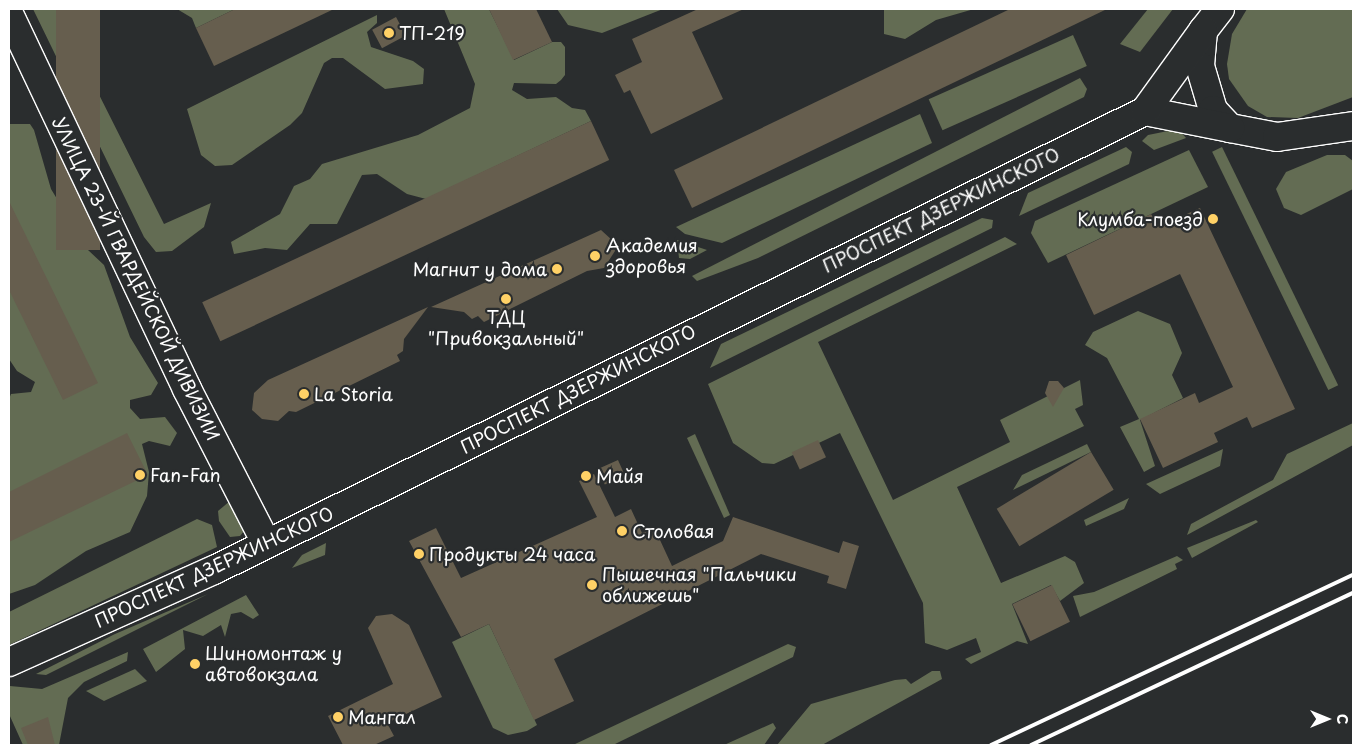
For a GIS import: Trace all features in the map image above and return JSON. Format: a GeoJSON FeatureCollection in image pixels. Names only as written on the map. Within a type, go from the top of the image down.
{"type":"FeatureCollection","features":[{"type":"Feature","properties":{"kind":"main road"},"geometry":{"type":"LineString","coordinates":[[1220,9],[1145,111],[1277,137],[1353,126]]}},
{"type":"Feature","properties":{"kind":"main road","name":"УЛИЦА 23-Й ГВАРДЕЙСКОЙ ДИВИЗИИ"},"geometry":{"type":"LineString","coordinates":[[9,14],[187,389],[266,544]]}},
{"type":"Feature","properties":{"kind":"main road"},"geometry":{"type":"LineString","coordinates":[[1203,31],[1200,66],[1205,93],[1230,128]]}},
{"type":"Feature","properties":{"kind":"main road","name":"ПРОСПЕКТ ДЗЕРЖИНСКОГО"},"geometry":{"type":"LineString","coordinates":[[9,662],[266,544],[1145,111]]}},
{"type":"Feature","properties":{"kind":"green space"},"geometry":{"type":"Polygon","coordinates":[[[33,9],[56,9],[164,224],[211,203],[204,227],[172,251],[156,252],[144,237],[33,9]]]}},
{"type":"Feature","properties":{"kind":"green space"},"geometry":{"type":"Polygon","coordinates":[[[177,9],[235,9],[196,28],[192,18],[177,9]]]}},
{"type":"Feature","properties":{"kind":"green space"},"geometry":{"type":"Polygon","coordinates":[[[444,9],[489,9],[514,60],[552,42],[561,42],[565,47],[565,75],[561,80],[556,84],[514,83],[512,90],[527,99],[556,97],[572,108],[585,110],[591,121],[426,199],[407,194],[377,174],[362,175],[337,224],[310,224],[287,250],[265,248],[234,254],[231,242],[280,214],[294,186],[310,179],[322,164],[418,135],[470,108],[475,84],[444,9]]]}},
{"type":"Feature","properties":{"kind":"green space"},"geometry":{"type":"Polygon","coordinates":[[[557,9],[663,9],[602,33],[568,25],[557,9]]]}},
{"type":"Feature","properties":{"kind":"green space"},"geometry":{"type":"Polygon","coordinates":[[[884,9],[974,9],[936,20],[905,39],[884,34],[884,9]]]}},
{"type":"Feature","properties":{"kind":"green space"},"geometry":{"type":"Polygon","coordinates":[[[1148,9],[1173,9],[1140,52],[1120,44],[1148,9]]]}},
{"type":"Feature","properties":{"kind":"green space"},"geometry":{"type":"Polygon","coordinates":[[[1247,9],[1353,9],[1353,97],[1298,118],[1267,117],[1248,106],[1229,79],[1227,64],[1232,34],[1247,9]]]}},
{"type":"Feature","properties":{"kind":"green space"},"geometry":{"type":"Polygon","coordinates":[[[377,15],[377,23],[367,32],[371,47],[413,61],[424,69],[423,84],[385,89],[343,58],[332,58],[324,63],[302,113],[290,125],[232,165],[215,166],[201,155],[187,109],[377,15]]]}},
{"type":"Feature","properties":{"kind":"green space"},"geometry":{"type":"Polygon","coordinates":[[[1073,35],[1087,66],[942,130],[929,99],[1073,35]]]}},
{"type":"Feature","properties":{"kind":"green space"},"geometry":{"type":"Polygon","coordinates":[[[1080,78],[1087,89],[1084,97],[758,258],[697,281],[692,276],[1080,78]]]}},
{"type":"Feature","properties":{"kind":"green space"},"geometry":{"type":"Polygon","coordinates":[[[920,114],[932,143],[722,243],[685,234],[676,227],[920,114]]]}},
{"type":"Feature","properties":{"kind":"green space"},"geometry":{"type":"Polygon","coordinates":[[[9,124],[30,124],[34,130],[51,189],[88,250],[104,265],[130,337],[158,383],[151,395],[130,400],[130,408],[140,419],[165,417],[177,433],[170,446],[149,441],[142,444],[149,472],[147,496],[130,532],[86,551],[35,585],[9,594],[9,399],[11,394],[31,392],[35,382],[17,371],[9,359],[9,124]]]}},
{"type":"Feature","properties":{"kind":"green space"},"geometry":{"type":"Polygon","coordinates":[[[1180,131],[1186,138],[1154,150],[1142,141],[1148,135],[1180,131]]]}},
{"type":"Feature","properties":{"kind":"green space"},"geometry":{"type":"Polygon","coordinates":[[[1126,147],[1132,152],[1129,164],[1019,216],[1028,193],[1126,147]]]}},
{"type":"Feature","properties":{"kind":"green space"},"geometry":{"type":"Polygon","coordinates":[[[1222,147],[1338,385],[1328,390],[1212,152],[1222,147]]]}},
{"type":"Feature","properties":{"kind":"green space"},"geometry":{"type":"Polygon","coordinates":[[[1189,150],[1208,187],[1048,263],[1031,233],[1035,221],[1189,150]]]}},
{"type":"Feature","properties":{"kind":"green space"},"geometry":{"type":"Polygon","coordinates":[[[1327,155],[1345,155],[1353,161],[1353,189],[1301,215],[1284,208],[1276,189],[1286,172],[1327,155]]]}},
{"type":"Feature","properties":{"kind":"green space"},"geometry":{"type":"Polygon","coordinates":[[[982,218],[993,220],[992,228],[710,368],[721,344],[982,218]]]}},
{"type":"Feature","properties":{"kind":"green space"},"geometry":{"type":"Polygon","coordinates":[[[1005,237],[1017,244],[818,342],[893,500],[1010,442],[1000,420],[1080,380],[1083,405],[1075,409],[1084,426],[957,487],[1001,583],[1065,556],[1075,562],[1084,583],[1060,601],[1051,585],[1012,604],[1028,644],[1017,641],[971,664],[965,659],[981,652],[976,638],[947,650],[925,643],[923,603],[840,433],[774,464],[762,463],[733,443],[708,384],[1005,237]]]}},
{"type":"Feature","properties":{"kind":"green space"},"geometry":{"type":"Polygon","coordinates":[[[677,240],[707,250],[690,259],[679,258],[677,240]]]}},
{"type":"Feature","properties":{"kind":"green space"},"geometry":{"type":"Polygon","coordinates":[[[1138,311],[1170,324],[1182,353],[1172,375],[1183,398],[1140,420],[1155,466],[1144,472],[1120,427],[1139,419],[1107,358],[1085,345],[1093,332],[1138,311]]]}},
{"type":"Feature","properties":{"kind":"green space"},"geometry":{"type":"Polygon","coordinates":[[[1353,423],[1353,445],[1187,535],[1191,524],[1273,480],[1287,454],[1353,423]]]}},
{"type":"Feature","properties":{"kind":"green space"},"geometry":{"type":"Polygon","coordinates":[[[695,434],[730,515],[724,518],[687,438],[695,434]]]}},
{"type":"Feature","properties":{"kind":"green space"},"geometry":{"type":"Polygon","coordinates":[[[1087,444],[1091,452],[1013,490],[1022,475],[1087,444]]]}},
{"type":"Feature","properties":{"kind":"green space"},"geometry":{"type":"Polygon","coordinates":[[[1223,449],[1220,466],[1160,494],[1146,484],[1223,449]]]}},
{"type":"Feature","properties":{"kind":"green space"},"geometry":{"type":"Polygon","coordinates":[[[1129,498],[1124,509],[1086,526],[1084,520],[1129,498]]]}},
{"type":"Feature","properties":{"kind":"green space"},"geometry":{"type":"Polygon","coordinates":[[[230,501],[244,531],[240,536],[230,537],[219,521],[218,511],[230,501]]]}},
{"type":"Feature","properties":{"kind":"green space"},"geometry":{"type":"Polygon","coordinates":[[[197,519],[212,525],[217,547],[9,645],[9,612],[197,519]]]}},
{"type":"Feature","properties":{"kind":"green space"},"geometry":{"type":"Polygon","coordinates":[[[1256,520],[1258,522],[1192,558],[1187,548],[1256,520]]]}},
{"type":"Feature","properties":{"kind":"green space"},"geometry":{"type":"Polygon","coordinates":[[[326,543],[325,555],[292,568],[302,555],[326,543]]]}},
{"type":"Feature","properties":{"kind":"green space"},"geometry":{"type":"Polygon","coordinates":[[[1177,556],[1183,560],[1175,564],[1177,569],[1080,617],[1073,596],[1094,592],[1177,556]]]}},
{"type":"Feature","properties":{"kind":"green space"},"geometry":{"type":"Polygon","coordinates":[[[208,594],[46,675],[36,674],[115,634],[208,594]]]}},
{"type":"Feature","properties":{"kind":"green space"},"geometry":{"type":"Polygon","coordinates":[[[246,595],[259,615],[253,619],[241,612],[231,614],[225,637],[221,625],[203,636],[183,630],[185,649],[156,672],[143,649],[246,595]]]}},
{"type":"Feature","properties":{"kind":"green space"},"geometry":{"type":"Polygon","coordinates":[[[489,624],[537,725],[527,731],[508,735],[493,728],[452,642],[489,624]]]}},
{"type":"Feature","properties":{"kind":"green space"},"geometry":{"type":"Polygon","coordinates":[[[788,644],[796,647],[793,657],[613,745],[573,745],[788,644]]]}},
{"type":"Feature","properties":{"kind":"green space"},"geometry":{"type":"Polygon","coordinates":[[[128,652],[127,661],[84,682],[68,698],[59,745],[23,745],[9,714],[10,686],[42,689],[128,652]]]}},
{"type":"Feature","properties":{"kind":"green space"},"geometry":{"type":"Polygon","coordinates":[[[135,669],[147,681],[104,701],[86,691],[135,669]]]}},
{"type":"Feature","properties":{"kind":"green space"},"geometry":{"type":"Polygon","coordinates":[[[932,671],[940,671],[942,679],[822,745],[777,745],[811,704],[895,680],[906,679],[911,684],[932,671]]]}},
{"type":"Feature","properties":{"kind":"green space"},"geometry":{"type":"Polygon","coordinates":[[[773,723],[776,728],[764,745],[724,745],[773,723]]]}},
{"type":"Feature","properties":{"kind":"building"},"geometry":{"type":"Polygon","coordinates":[[[56,9],[100,9],[100,250],[56,250],[56,9]]]}},
{"type":"Feature","properties":{"kind":"building"},"geometry":{"type":"Polygon","coordinates":[[[235,9],[334,9],[214,66],[196,28],[235,9]]]}},
{"type":"Feature","properties":{"kind":"building"},"geometry":{"type":"Polygon","coordinates":[[[489,9],[536,9],[552,42],[513,60],[489,9]]]}},
{"type":"Feature","properties":{"kind":"building"},"geometry":{"type":"Polygon","coordinates":[[[698,9],[744,9],[692,32],[723,99],[651,134],[630,90],[624,93],[615,75],[642,62],[632,39],[698,9]]]}},
{"type":"Feature","properties":{"kind":"building"},"geometry":{"type":"Polygon","coordinates":[[[1010,9],[1107,9],[692,208],[674,170],[1010,9]]]}},
{"type":"Feature","properties":{"kind":"building","name":"ТП-219"},"geometry":{"type":"Polygon","coordinates":[[[396,17],[406,36],[382,48],[372,30],[396,17]]]}},
{"type":"Feature","properties":{"kind":"building"},"geometry":{"type":"Polygon","coordinates":[[[591,121],[609,160],[220,341],[202,302],[591,121]]]}},
{"type":"Feature","properties":{"kind":"building"},"geometry":{"type":"Polygon","coordinates":[[[9,201],[98,383],[63,400],[9,290],[9,201]]]}},
{"type":"Feature","properties":{"kind":"building"},"geometry":{"type":"Polygon","coordinates":[[[1200,208],[1295,409],[1252,428],[1247,417],[1214,433],[1218,442],[1163,468],[1140,419],[1195,393],[1199,403],[1233,387],[1180,274],[1094,315],[1066,255],[1151,214],[1160,226],[1200,208]]]}},
{"type":"Feature","properties":{"kind":"building"},"geometry":{"type":"Polygon","coordinates":[[[601,230],[613,241],[615,251],[604,268],[587,271],[484,322],[478,316],[472,319],[464,312],[431,307],[601,230]]]}},
{"type":"Feature","properties":{"kind":"building"},"geometry":{"type":"Polygon","coordinates":[[[428,307],[404,339],[403,351],[397,355],[400,361],[296,412],[289,411],[278,421],[262,419],[252,410],[254,393],[268,380],[428,307]]]}},
{"type":"Feature","properties":{"kind":"building"},"geometry":{"type":"Polygon","coordinates":[[[1049,381],[1058,381],[1064,388],[1053,407],[1045,393],[1049,381]]]}},
{"type":"Feature","properties":{"kind":"building"},"geometry":{"type":"Polygon","coordinates":[[[127,433],[148,475],[9,542],[9,492],[127,433]]]}},
{"type":"Feature","properties":{"kind":"building"},"geometry":{"type":"Polygon","coordinates":[[[818,440],[826,457],[800,469],[792,452],[818,440]]]}},
{"type":"Feature","properties":{"kind":"building"},"geometry":{"type":"Polygon","coordinates":[[[1091,452],[1114,490],[1019,546],[997,509],[1091,452]]]}},
{"type":"Feature","properties":{"kind":"building"},"geometry":{"type":"Polygon","coordinates":[[[618,460],[625,476],[605,484],[598,469],[618,460]]]}},
{"type":"Feature","properties":{"kind":"building"},"geometry":{"type":"Polygon","coordinates":[[[594,474],[615,517],[631,509],[642,533],[654,527],[672,566],[723,541],[733,517],[839,553],[843,541],[859,546],[846,589],[827,583],[829,576],[761,554],[554,659],[574,701],[534,720],[489,624],[461,637],[409,541],[436,528],[461,578],[597,517],[579,481],[594,474]]]}},
{"type":"Feature","properties":{"kind":"building"},"geometry":{"type":"Polygon","coordinates":[[[1052,585],[1070,622],[1030,641],[1012,604],[1052,585]]]}},
{"type":"Feature","properties":{"kind":"building"},"geometry":{"type":"Polygon","coordinates":[[[392,614],[409,625],[442,697],[387,723],[394,736],[374,745],[343,745],[328,716],[393,684],[368,628],[376,616],[392,614]]]}},
{"type":"Feature","properties":{"kind":"building"},"geometry":{"type":"Polygon","coordinates":[[[48,717],[55,745],[28,745],[21,728],[48,717]]]}},
{"type":"Feature","properties":{"kind":"railway"},"geometry":{"type":"LineString","coordinates":[[991,745],[1353,575]]}},
{"type":"Feature","properties":{"kind":"railway"},"geometry":{"type":"LineString","coordinates":[[1031,745],[1353,593]]}},
{"type":"Feature","properties":{"kind":"place","name":"ТП-219"},"geometry":{"type":"Point","coordinates":[389,33]}},
{"type":"Feature","properties":{"kind":"place","name":"Клумба-поезд"},"geometry":{"type":"Point","coordinates":[1213,219]}},
{"type":"Feature","properties":{"kind":"place","name":"Академия здоровья"},"geometry":{"type":"Point","coordinates":[595,256]}},
{"type":"Feature","properties":{"kind":"place","name":"Магнит у дома"},"geometry":{"type":"Point","coordinates":[557,269]}},
{"type":"Feature","properties":{"kind":"place","name":"ТДЦ \"Привокзальный\""},"geometry":{"type":"Point","coordinates":[506,299]}},
{"type":"Feature","properties":{"kind":"place","name":"La Storia"},"geometry":{"type":"Point","coordinates":[304,394]}},
{"type":"Feature","properties":{"kind":"place","name":"Fan-Fan"},"geometry":{"type":"Point","coordinates":[140,475]}},
{"type":"Feature","properties":{"kind":"place","name":"Майя"},"geometry":{"type":"Point","coordinates":[586,476]}},
{"type":"Feature","properties":{"kind":"place","name":"Столовая"},"geometry":{"type":"Point","coordinates":[622,531]}},
{"type":"Feature","properties":{"kind":"place","name":"Продукты 24 часа"},"geometry":{"type":"Point","coordinates":[419,554]}},
{"type":"Feature","properties":{"kind":"place","name":"Пышечная \"Пальчики оближешь\""},"geometry":{"type":"Point","coordinates":[592,585]}},
{"type":"Feature","properties":{"kind":"place","name":"Шиномонтаж у автовокзала"},"geometry":{"type":"Point","coordinates":[195,664]}},
{"type":"Feature","properties":{"kind":"place","name":"Мангал"},"geometry":{"type":"Point","coordinates":[338,717]}}]}
